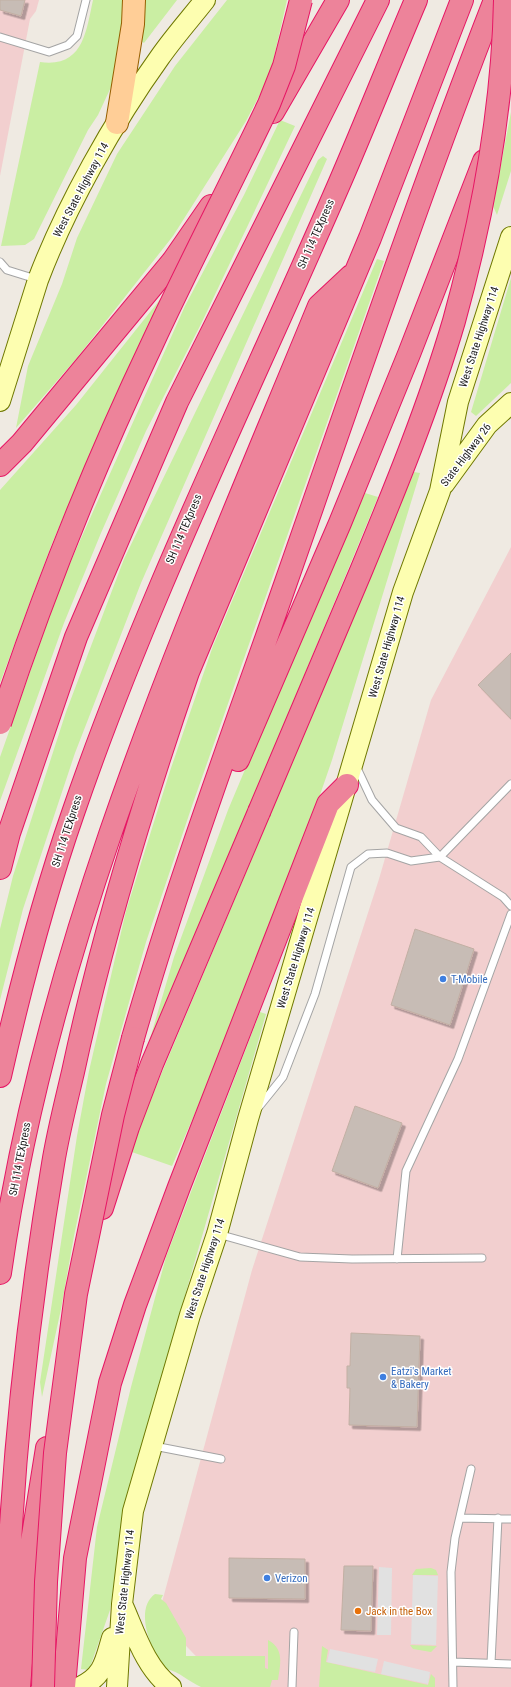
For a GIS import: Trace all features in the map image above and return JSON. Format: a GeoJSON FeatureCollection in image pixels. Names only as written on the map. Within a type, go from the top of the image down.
{"type":"FeatureCollection","features":[{"type":"Feature","properties":{"kind":"highway"},"geometry":{"type":"LineString","coordinates":[[0,723],[45,593],[98,464],[153,342],[269,104],[284,66],[301,0]]}},
{"type":"Feature","properties":{"kind":"highway"},"geometry":{"type":"LineString","coordinates":[[0,465],[22,444],[173,261],[277,105],[338,0]]}},
{"type":"Feature","properties":{"kind":"highway"},"geometry":{"type":"LineString","coordinates":[[0,868],[9,834],[76,637],[177,402],[378,0]]}},
{"type":"Feature","properties":{"kind":"highway","name":"SH 114 TEXpress"},"geometry":{"type":"LineString","coordinates":[[0,1076],[17,1001],[58,858],[73,811],[134,648],[202,488],[340,181],[416,0]]}},
{"type":"Feature","properties":{"kind":"highway"},"geometry":{"type":"LineString","coordinates":[[5,1687],[6,1609],[18,1427],[35,1285],[53,1162],[84,1022],[120,883],[163,745],[188,672],[356,272],[462,0]]}},
{"type":"Feature","properties":{"kind":"highway"},"geometry":{"type":"LineString","coordinates":[[43,1687],[46,1582],[55,1453],[76,1294],[113,1115],[133,1038],[212,794],[432,164],[495,0]]}},
{"type":"Feature","properties":{"kind":"highway"},"geometry":{"type":"LineString","coordinates":[[19,1687],[30,1554],[62,1361],[99,1216],[128,1127],[152,1064],[260,812],[381,523],[421,416],[453,322],[490,169],[500,91],[505,0]]}},
{"type":"Feature","properties":{"kind":"highway"},"geometry":{"type":"LineString","coordinates":[[212,794],[234,770],[340,523],[409,354],[475,186],[511,86]]}},
{"type":"Feature","properties":{"kind":"highway","name":"SH 114 TEXpress"},"geometry":{"type":"LineString","coordinates":[[0,1273],[20,1154],[53,1014],[96,872],[144,738],[319,306],[356,272]]}},
{"type":"Feature","properties":{"kind":"highway"},"geometry":{"type":"LineString","coordinates":[[64,1687],[75,1558],[110,1383],[136,1305],[179,1187],[328,804],[347,785]]}},
{"type":"Feature","properties":{"kind":"main road"},"geometry":{"type":"LineString","coordinates":[[117,123],[133,24],[134,0]]}},
{"type":"Feature","properties":{"kind":"main road","name":"West State Highway 114"},"geometry":{"type":"LineString","coordinates":[[0,401],[45,261],[82,186],[117,123],[159,57],[205,0]]}},
{"type":"Feature","properties":{"kind":"main road","name":"West State Highway 114"},"geometry":{"type":"LineString","coordinates":[[117,1687],[122,1604],[133,1510],[190,1315],[217,1234],[248,1119],[403,592],[440,491],[458,402],[511,237]]}},
{"type":"Feature","properties":{"kind":"main road","name":"State Highway 26"},"geometry":{"type":"LineString","coordinates":[[440,491],[486,425],[511,403]]}},
{"type":"Feature","properties":{"kind":"main road"},"geometry":{"type":"LineString","coordinates":[[80,1687],[92,1681],[104,1664],[122,1604]]}},
{"type":"Feature","properties":{"kind":"main road"},"geometry":{"type":"LineString","coordinates":[[122,1604],[151,1666],[165,1683],[171,1687]]}},
{"type":"Feature","properties":{"kind":"lane"},"geometry":{"type":"LineString","coordinates":[[0,37],[49,52],[68,45],[77,36],[86,0]]}},
{"type":"Feature","properties":{"kind":"lane"},"geometry":{"type":"LineString","coordinates":[[0,262],[7,270],[38,280]]}},
{"type":"Feature","properties":{"kind":"lane"},"geometry":{"type":"LineString","coordinates":[[0,275],[7,270]]}},
{"type":"Feature","properties":{"kind":"lane"},"geometry":{"type":"LineString","coordinates":[[354,761],[372,800],[396,828],[421,837],[440,857],[503,897],[511,906]]}},
{"type":"Feature","properties":{"kind":"lane"},"geometry":{"type":"LineString","coordinates":[[248,1119],[284,1077],[316,994],[351,867],[368,854],[387,853],[411,861],[440,857],[511,784]]}},
{"type":"Feature","properties":{"kind":"lane"},"geometry":{"type":"LineString","coordinates":[[397,1259],[406,1171],[458,1059],[511,914]]}},
{"type":"Feature","properties":{"kind":"lane"},"geometry":{"type":"LineString","coordinates":[[217,1234],[300,1257],[397,1259],[482,1258]]}},
{"type":"Feature","properties":{"kind":"lane"},"geometry":{"type":"LineString","coordinates":[[152,1445],[221,1460]]}},
{"type":"Feature","properties":{"kind":"lane"},"geometry":{"type":"LineString","coordinates":[[453,1687],[451,1572],[470,1469]]}},
{"type":"Feature","properties":{"kind":"lane"},"geometry":{"type":"LineString","coordinates":[[460,1518],[511,1519]]}},
{"type":"Feature","properties":{"kind":"lane"},"geometry":{"type":"LineString","coordinates":[[491,1663],[498,1518]]}},
{"type":"Feature","properties":{"kind":"lane"},"geometry":{"type":"LineString","coordinates":[[292,1687],[294,1632]]}},
{"type":"Feature","properties":{"kind":"lane"},"geometry":{"type":"LineString","coordinates":[[453,1662],[511,1664]]}},
{"type":"Feature","properties":{"kind":"shaded area"},"geometry":{"type":"Polygon","coordinates":[[[0,0],[39,0],[36,11],[30,19],[0,176],[0,0]]]}},
{"type":"Feature","properties":{"kind":"shaded area"},"geometry":{"type":"Polygon","coordinates":[[[511,547],[511,1687],[268,1687],[223,1684],[158,1617],[252,1270],[379,879],[431,700],[511,547]]]}},
{"type":"Feature","properties":{"kind":"shaded area"},"geometry":{"type":"Polygon","coordinates":[[[379,1567],[392,1568],[391,1635],[377,1635],[379,1567]]]}},
{"type":"Feature","properties":{"kind":"shaded area"},"geometry":{"type":"Polygon","coordinates":[[[413,1575],[438,1576],[436,1645],[411,1644],[413,1575]]]}},
{"type":"Feature","properties":{"kind":"shaded area"},"geometry":{"type":"Polygon","coordinates":[[[330,1649],[378,1659],[375,1672],[327,1662],[330,1649]]]}},
{"type":"Feature","properties":{"kind":"shaded area"},"geometry":{"type":"Polygon","coordinates":[[[384,1661],[430,1672],[428,1684],[381,1674],[384,1661]]]}},
{"type":"Feature","properties":{"kind":"green space"},"geometry":{"type":"Polygon","coordinates":[[[93,0],[126,0],[118,72],[98,115],[88,130],[34,239],[25,245],[1,246],[40,62],[54,62],[65,59],[74,53],[80,45],[88,24],[93,0]]]}},
{"type":"Feature","properties":{"kind":"green space"},"geometry":{"type":"Polygon","coordinates":[[[144,0],[177,0],[144,43],[138,39],[144,0]]]}},
{"type":"Feature","properties":{"kind":"green space"},"geometry":{"type":"Polygon","coordinates":[[[227,0],[287,0],[270,75],[246,121],[173,236],[76,359],[16,428],[28,366],[62,284],[77,238],[117,154],[175,66],[227,0]]]}},
{"type":"Feature","properties":{"kind":"green space"},"geometry":{"type":"Polygon","coordinates":[[[511,112],[511,171],[497,215],[493,206],[511,112]]]}},
{"type":"Feature","properties":{"kind":"green space"},"geometry":{"type":"Polygon","coordinates":[[[280,120],[295,126],[201,324],[146,431],[101,533],[64,623],[0,801],[0,757],[62,581],[185,306],[244,195],[280,120]]]}},
{"type":"Feature","properties":{"kind":"green space"},"geometry":{"type":"Polygon","coordinates":[[[323,156],[327,159],[141,583],[75,753],[23,909],[0,1000],[0,929],[13,876],[66,712],[124,559],[318,160],[323,156]]]}},
{"type":"Feature","properties":{"kind":"green space"},"geometry":{"type":"Polygon","coordinates":[[[377,259],[384,261],[193,803],[146,942],[106,1084],[42,1397],[40,1382],[77,1136],[89,1071],[126,911],[170,771],[213,646],[377,259]]]}},
{"type":"Feature","properties":{"kind":"green space"},"geometry":{"type":"Polygon","coordinates":[[[511,278],[511,383],[476,416],[471,412],[511,278]]]}},
{"type":"Feature","properties":{"kind":"green space"},"geometry":{"type":"Polygon","coordinates":[[[170,287],[82,473],[51,546],[0,683],[0,490],[76,405],[170,287]]]}},
{"type":"Feature","properties":{"kind":"green space"},"geometry":{"type":"Polygon","coordinates":[[[414,472],[420,473],[332,760],[299,856],[228,1037],[172,1166],[129,1151],[414,472]]]}},
{"type":"Feature","properties":{"kind":"green space"},"geometry":{"type":"Polygon","coordinates":[[[365,493],[378,497],[246,816],[147,1049],[174,957],[228,810],[321,589],[365,493]]]}},
{"type":"Feature","properties":{"kind":"green space"},"geometry":{"type":"Polygon","coordinates":[[[260,1012],[266,1014],[142,1445],[122,1527],[110,1610],[89,1670],[81,1669],[97,1527],[131,1387],[166,1257],[260,1012]]]}},
{"type":"Feature","properties":{"kind":"green space"},"geometry":{"type":"Polygon","coordinates":[[[431,1568],[436,1570],[438,1575],[412,1575],[416,1569],[431,1568]]]}},
{"type":"Feature","properties":{"kind":"green space"},"geometry":{"type":"Polygon","coordinates":[[[155,1594],[163,1595],[161,1599],[166,1603],[186,1638],[186,1656],[265,1656],[265,1668],[268,1669],[268,1640],[277,1648],[279,1653],[280,1663],[278,1680],[272,1680],[270,1687],[201,1687],[175,1672],[166,1669],[155,1653],[147,1632],[145,1621],[145,1610],[149,1601],[155,1594]]]}},
{"type":"Feature","properties":{"kind":"green space"},"geometry":{"type":"Polygon","coordinates":[[[410,1645],[437,1646],[431,1652],[413,1649],[410,1645]]]}},
{"type":"Feature","properties":{"kind":"green space"},"geometry":{"type":"Polygon","coordinates":[[[322,1646],[328,1650],[326,1662],[428,1685],[431,1674],[435,1678],[435,1687],[319,1687],[322,1646]]]}},
{"type":"Feature","properties":{"kind":"building"},"geometry":{"type":"Polygon","coordinates":[[[0,0],[25,0],[21,16],[0,10],[0,0]]]}},
{"type":"Feature","properties":{"kind":"building"},"geometry":{"type":"Polygon","coordinates":[[[511,653],[511,719],[478,685],[511,653]]]}},
{"type":"Feature","properties":{"kind":"building"},"geometry":{"type":"Polygon","coordinates":[[[415,929],[474,949],[450,1025],[391,1005],[415,929]]]}},
{"type":"Feature","properties":{"kind":"building"},"geometry":{"type":"Polygon","coordinates":[[[355,1106],[402,1123],[378,1188],[332,1171],[355,1106]]]}},
{"type":"Feature","properties":{"kind":"building","name":"Eatzi's Market & Bakery"},"geometry":{"type":"Polygon","coordinates":[[[351,1333],[420,1336],[417,1427],[349,1425],[350,1388],[347,1388],[347,1366],[350,1366],[351,1333]]]}},
{"type":"Feature","properties":{"kind":"building","name":"Verizon"},"geometry":{"type":"Polygon","coordinates":[[[229,1558],[305,1559],[305,1599],[229,1598],[229,1558]]]}},
{"type":"Feature","properties":{"kind":"building"},"geometry":{"type":"Polygon","coordinates":[[[344,1566],[373,1566],[371,1631],[341,1630],[344,1566]]]}},
{"type":"Feature","properties":{"kind":"place","name":"T-Mobile"},"geometry":{"type":"Point","coordinates":[443,979]}},
{"type":"Feature","properties":{"kind":"place","name":"Eatzi's Market & Bakery"},"geometry":{"type":"Point","coordinates":[383,1377]}},
{"type":"Feature","properties":{"kind":"place","name":"Verizon"},"geometry":{"type":"Point","coordinates":[267,1578]}},
{"type":"Feature","properties":{"kind":"place","name":"Jack in the Box"},"geometry":{"type":"Point","coordinates":[358,1611]}}]}
